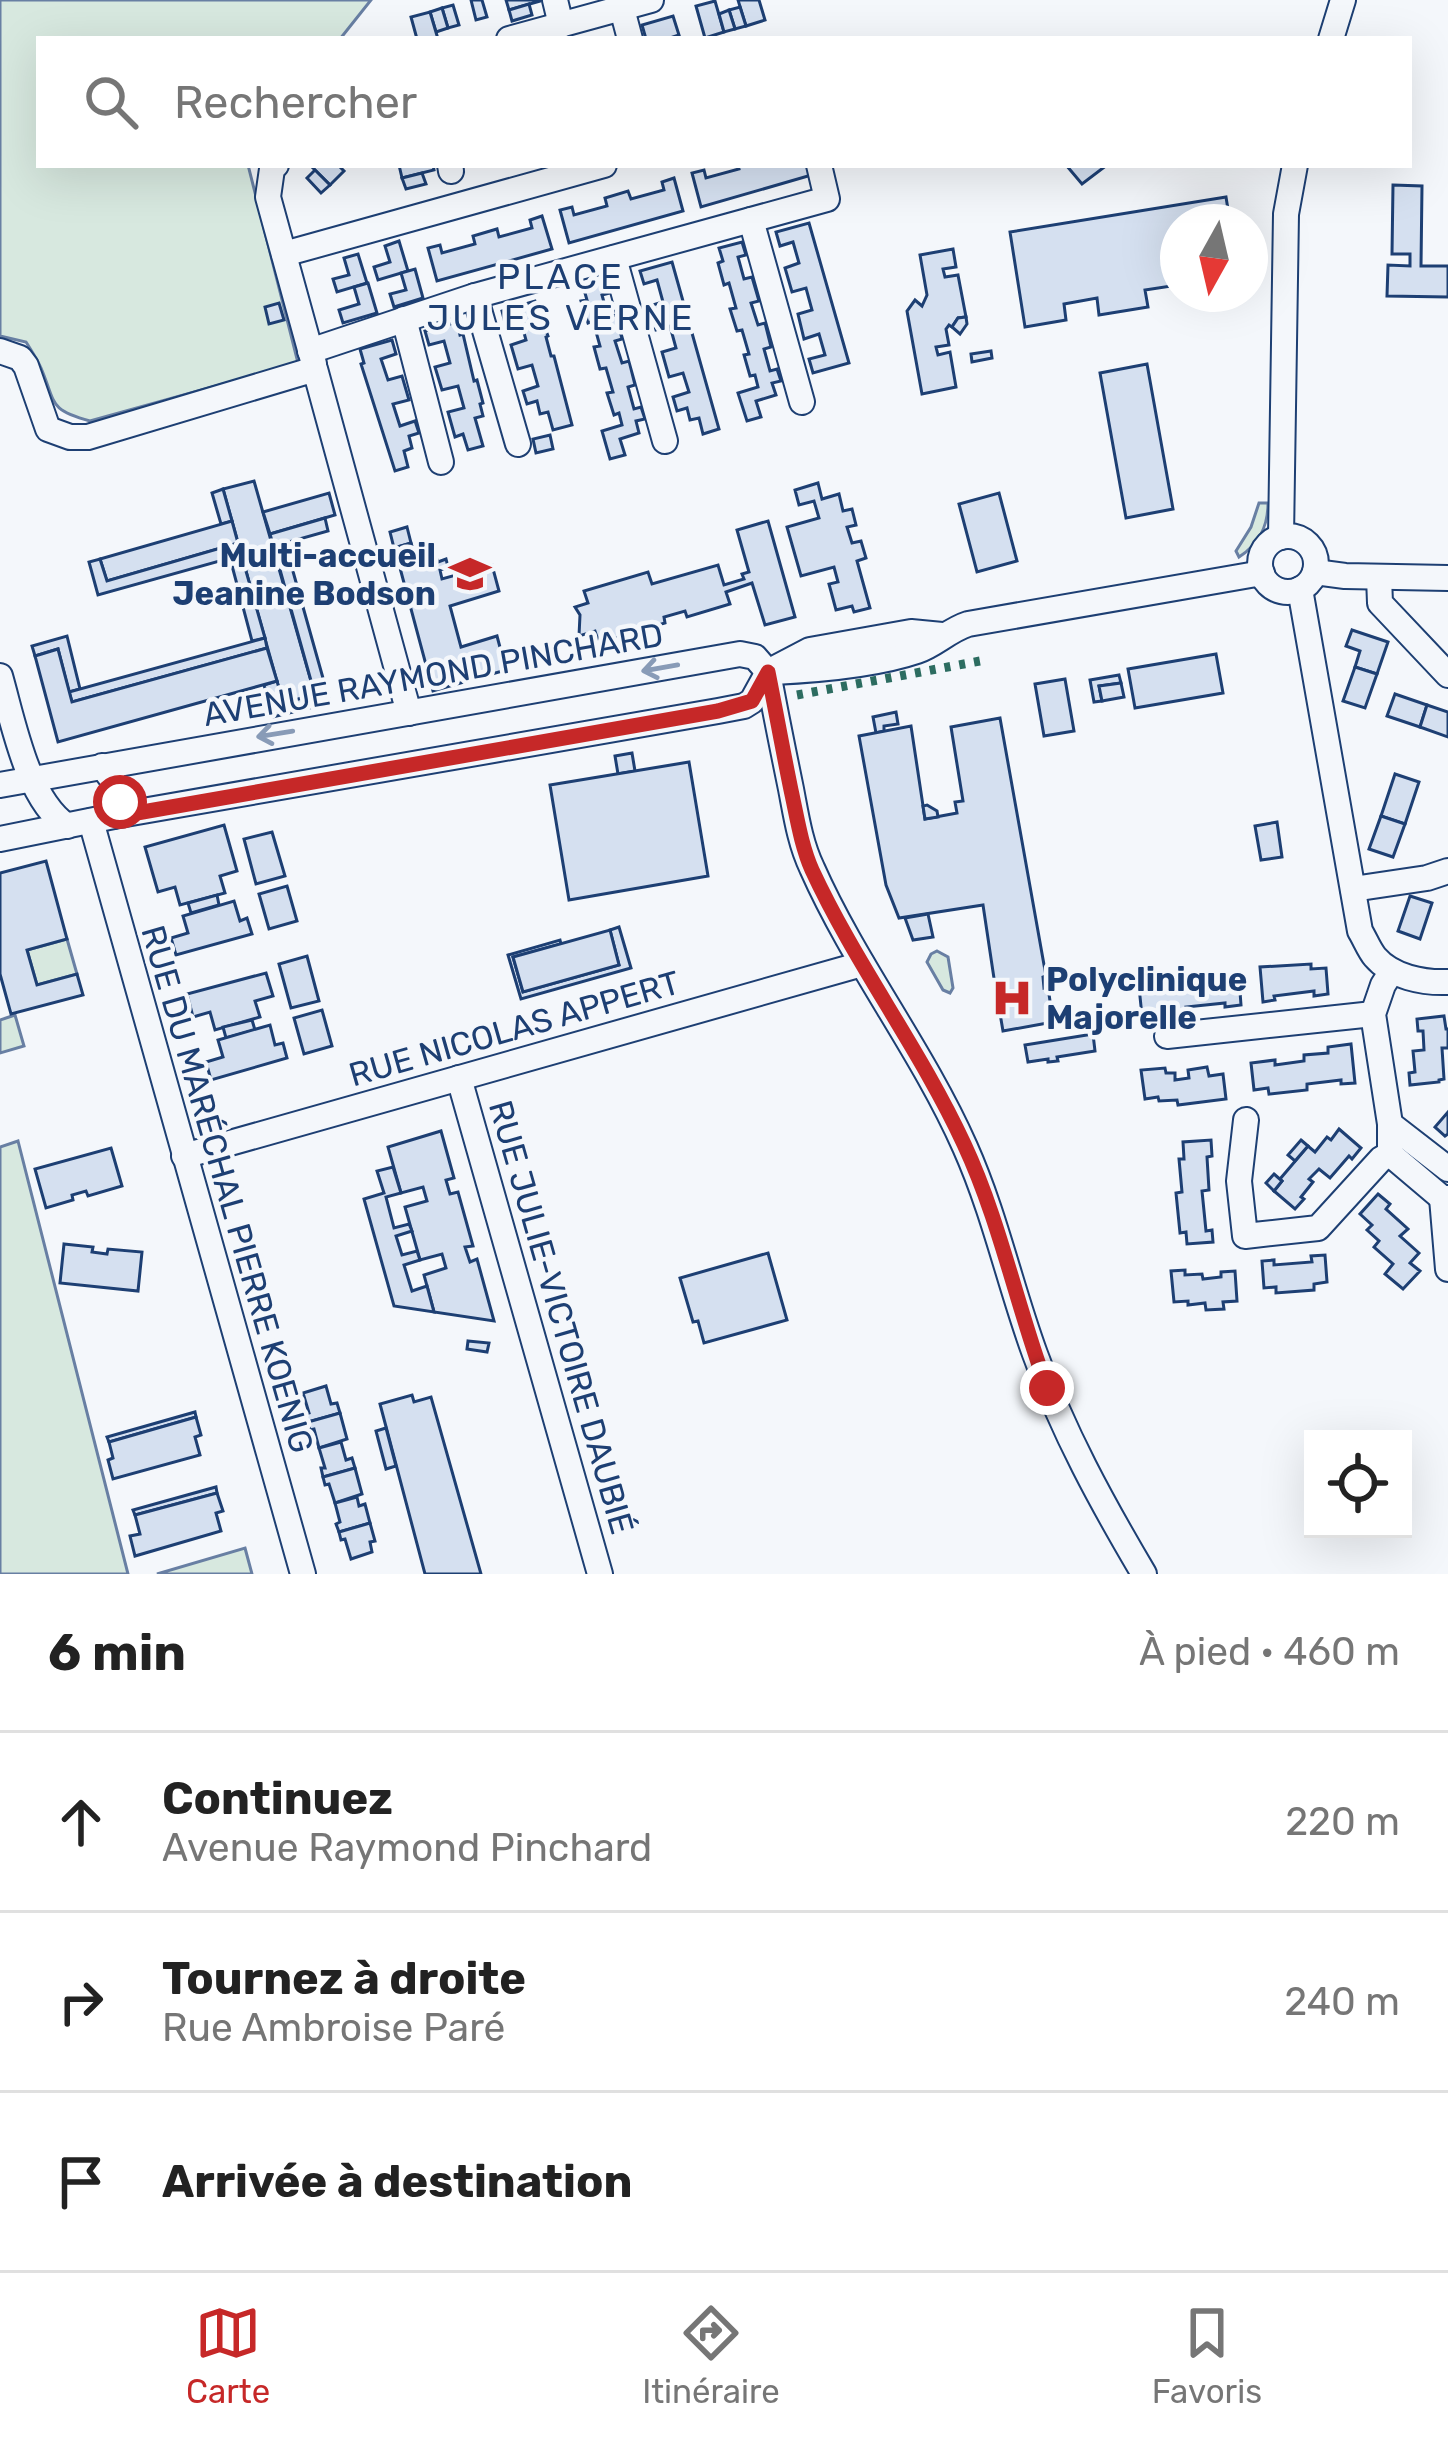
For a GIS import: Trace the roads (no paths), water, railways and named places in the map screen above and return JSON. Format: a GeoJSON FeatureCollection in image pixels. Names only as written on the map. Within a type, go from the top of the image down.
{"type":"FeatureCollection","features":[{"type":"Feature","properties":{"kind":"street"},"geometry":{"type":"LineString","coordinates":[[514,36],[558,12],[622,9],[650,0]]}},
{"type":"Feature","properties":{"kind":"street"},"geometry":{"type":"LineString","coordinates":[[1332,36],[1343,0]]}},
{"type":"Feature","properties":{"kind":"street"},"geometry":{"type":"LineString","coordinates":[[622,9],[629,36]]}},
{"type":"Feature","properties":{"kind":"street"},"geometry":{"type":"LineString","coordinates":[[274,168],[268,197],[409,712]]}},
{"type":"Feature","properties":{"kind":"street"},"geometry":{"type":"LineString","coordinates":[[284,254],[593,168]]}},
{"type":"Feature","properties":{"kind":"street"},"geometry":{"type":"LineString","coordinates":[[0,351],[20,358],[26,366],[48,429],[70,437],[88,436],[313,360],[404,319],[475,296],[827,199],[820,168]]}},
{"type":"Feature","properties":{"kind":"street"},"geometry":{"type":"LineString","coordinates":[[1281,537],[1284,261],[1294,168]]}},
{"type":"Feature","properties":{"kind":"street"},"geometry":{"type":"LineString","coordinates":[[751,220],[802,402]]}},
{"type":"Feature","properties":{"kind":"street"},"geometry":{"type":"LineString","coordinates":[[614,257],[665,441]]}},
{"type":"Feature","properties":{"kind":"street"},"geometry":{"type":"LineString","coordinates":[[475,296],[518,444]]}},
{"type":"Feature","properties":{"kind":"street"},"geometry":{"type":"LineString","coordinates":[[404,319],[441,463]]}},
{"type":"Feature","properties":{"kind":"street"},"geometry":{"type":"LineString","coordinates":[[1448,578],[1345,576],[1308,580],[1291,592],[1273,587],[1260,561],[1264,549],[1281,537],[1298,537],[1310,545],[1316,558],[1308,580],[1360,931],[1376,957],[1393,970],[1417,980],[1448,982]]}},
{"type":"Feature","properties":{"kind":"street","name":"AVENUE RAYMOND PINCHARD"},"geometry":{"type":"LineString","coordinates":[[0,785],[740,654],[754,657],[768,672],[814,670],[914,652],[968,624],[1262,573]]}},
{"type":"Feature","properties":{"kind":"street"},"geometry":{"type":"LineString","coordinates":[[1379,577],[1380,603],[1448,675]]}},
{"type":"Feature","properties":{"kind":"street"},"geometry":{"type":"LineString","coordinates":[[0,839],[731,709],[752,701],[768,672]]}},
{"type":"Feature","properties":{"kind":"street"},"geometry":{"type":"LineString","coordinates":[[768,672],[812,869],[965,1147],[1054,1406],[1144,1574]]}},
{"type":"Feature","properties":{"kind":"street"},"geometry":{"type":"LineString","coordinates":[[0,676],[25,762],[53,817],[91,821],[120,802],[118,789],[102,766]]}},
{"type":"Feature","properties":{"kind":"street","name":"RUE DU MARÉCHAL PIERRE KOENIG"},"geometry":{"type":"LineString","coordinates":[[91,821],[303,1574]]}},
{"type":"Feature","properties":{"kind":"street"},"geometry":{"type":"LineString","coordinates":[[1353,889],[1448,871]]}},
{"type":"Feature","properties":{"kind":"street","name":"RUE NICOLAS APPERT"},"geometry":{"type":"LineString","coordinates":[[184,1156],[862,964]]}},
{"type":"Feature","properties":{"kind":"street"},"geometry":{"type":"LineString","coordinates":[[1390,1154],[1390,1124],[1373,1014],[1382,985],[1393,970]]}},
{"type":"Feature","properties":{"kind":"street"},"geometry":{"type":"LineString","coordinates":[[1167,1036],[1373,1014]]}},
{"type":"Feature","properties":{"kind":"street","name":"RUE JULIE-VICTOIRE DAUBIÉ"},"geometry":{"type":"LineString","coordinates":[[459,1078],[600,1574]]}},
{"type":"Feature","properties":{"kind":"street"},"geometry":{"type":"LineString","coordinates":[[1246,1120],[1239,1181],[1245,1236],[1318,1228],[1390,1154]]}},
{"type":"Feature","properties":{"kind":"street"},"geometry":{"type":"LineString","coordinates":[[1390,1124],[1448,1169]]}},
{"type":"Feature","properties":{"kind":"street"},"geometry":{"type":"LineString","coordinates":[[1390,1154],[1445,1198],[1448,1269]]}},
{"type":"Feature","properties":{"kind":"place","name":"Multi-accueil Jeanine Bodson"},"geometry":{"type":"Point","coordinates":[470,574]}},
{"type":"Feature","properties":{"kind":"place","name":"Polyclinique Majorelle"},"geometry":{"type":"Point","coordinates":[1012,998]}},
{"type":"Feature","properties":{"kind":"district","name":"PLACE JULES VERNE"},"geometry":{"type":"Point","coordinates":[561,296]}}]}
